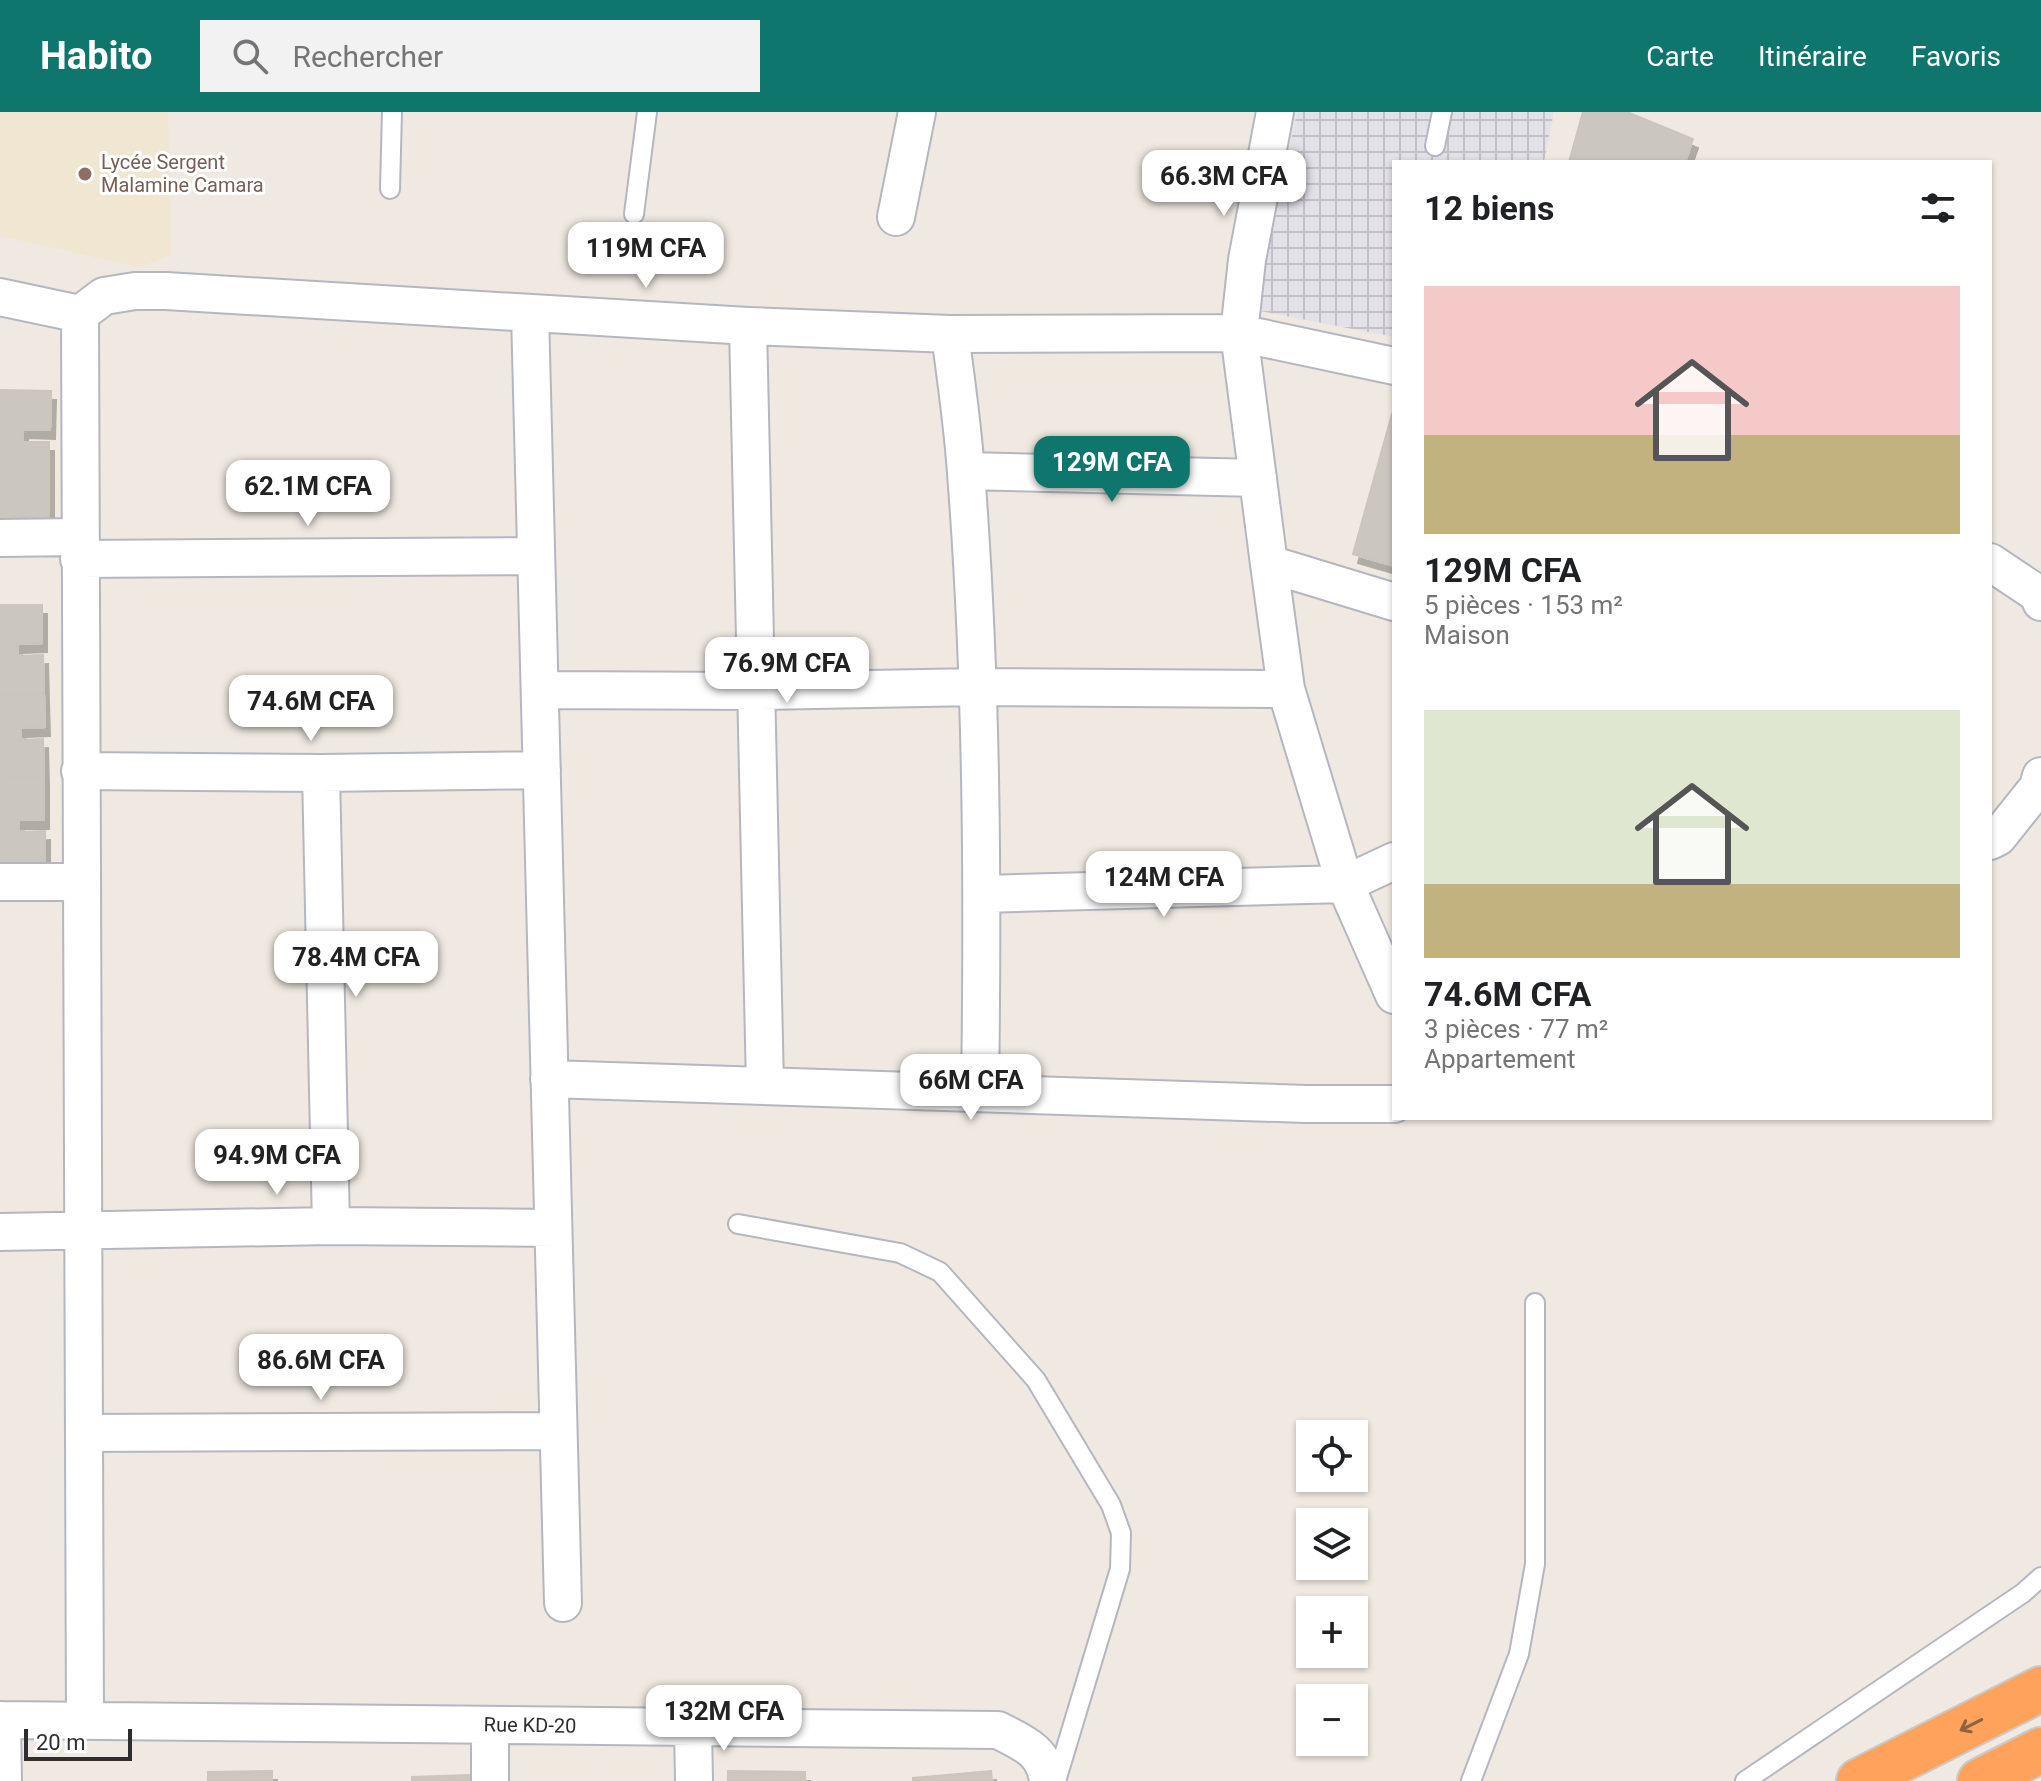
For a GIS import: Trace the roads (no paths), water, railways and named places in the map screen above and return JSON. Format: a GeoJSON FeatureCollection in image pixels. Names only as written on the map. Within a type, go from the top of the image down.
{"type":"FeatureCollection","features":[{"type":"Feature","properties":{"kind":"highway"},"geometry":{"type":"LineString","coordinates":[[1859,1781],[2041,1689]]}},
{"type":"Feature","properties":{"kind":"highway"},"geometry":{"type":"LineString","coordinates":[[1980,1781],[2041,1750]]}},
{"type":"Feature","properties":{"kind":"street"},"geometry":{"type":"LineString","coordinates":[[896,217],[917,112]]}},
{"type":"Feature","properties":{"kind":"street"},"geometry":{"type":"LineString","coordinates":[[1275,112],[1247,260],[1239,333],[1269,564],[1286,689],[1345,884],[1392,990]]}},
{"type":"Feature","properties":{"kind":"street"},"geometry":{"type":"LineString","coordinates":[[0,297],[80,314],[104,296],[135,291],[166,291],[748,326],[950,334],[1239,333],[1392,366]]}},
{"type":"Feature","properties":{"kind":"street"},"geometry":{"type":"LineString","coordinates":[[530,313],[563,1603]]}},
{"type":"Feature","properties":{"kind":"street"},"geometry":{"type":"LineString","coordinates":[[80,314],[85,1721]]}},
{"type":"Feature","properties":{"kind":"street"},"geometry":{"type":"LineString","coordinates":[[748,326],[765,1086]]}},
{"type":"Feature","properties":{"kind":"street"},"geometry":{"type":"LineString","coordinates":[[950,334],[966,471],[977,687],[983,894],[980,1093]]}},
{"type":"Feature","properties":{"kind":"street"},"geometry":{"type":"LineString","coordinates":[[966,471],[1258,478]]}},
{"type":"Feature","properties":{"kind":"street"},"geometry":{"type":"LineString","coordinates":[[0,538],[79,548],[536,556]]}},
{"type":"Feature","properties":{"kind":"street"},"geometry":{"type":"LineString","coordinates":[[1992,563],[2038,594],[2041,602]]}},
{"type":"Feature","properties":{"kind":"street"},"geometry":{"type":"LineString","coordinates":[[1269,564],[1392,601]]}},
{"type":"Feature","properties":{"kind":"street"},"geometry":{"type":"LineString","coordinates":[[540,690],[757,691],[977,687],[1286,689]]}},
{"type":"Feature","properties":{"kind":"street"},"geometry":{"type":"LineString","coordinates":[[80,771],[321,773],[542,770]]}},
{"type":"Feature","properties":{"kind":"street"},"geometry":{"type":"LineString","coordinates":[[321,773],[331,1226]]}},
{"type":"Feature","properties":{"kind":"street"},"geometry":{"type":"LineString","coordinates":[[1993,833],[2038,787],[2041,776]]}},
{"type":"Feature","properties":{"kind":"street"},"geometry":{"type":"LineString","coordinates":[[983,894],[1345,884],[1392,862]]}},
{"type":"Feature","properties":{"kind":"street"},"geometry":{"type":"LineString","coordinates":[[0,882],[80,882]]}},
{"type":"Feature","properties":{"kind":"street"},"geometry":{"type":"LineString","coordinates":[[549,1079],[1306,1104],[1392,1104]]}},
{"type":"Feature","properties":{"kind":"street"},"geometry":{"type":"LineString","coordinates":[[0,1232],[331,1226],[553,1228]]}},
{"type":"Feature","properties":{"kind":"street"},"geometry":{"type":"LineString","coordinates":[[84,1433],[558,1431]]}},
{"type":"Feature","properties":{"kind":"street"},"geometry":{"type":"LineString","coordinates":[[1,1720],[3,1781]]}},
{"type":"Feature","properties":{"kind":"street","name":"Rue KD-20"},"geometry":{"type":"LineString","coordinates":[[1,1720],[998,1730],[1029,1746],[1050,1776]]}},
{"type":"Feature","properties":{"kind":"street"},"geometry":{"type":"LineString","coordinates":[[490,1725],[490,1781]]}},
{"type":"Feature","properties":{"kind":"street"},"geometry":{"type":"LineString","coordinates":[[693,1727],[694,1781]]}},
{"type":"Feature","properties":{"kind":"lane"},"geometry":{"type":"LineString","coordinates":[[390,189],[392,112]]}},
{"type":"Feature","properties":{"kind":"lane"},"geometry":{"type":"LineString","coordinates":[[634,214],[647,112]]}},
{"type":"Feature","properties":{"kind":"lane"},"geometry":{"type":"LineString","coordinates":[[1435,146],[1442,112]]}},
{"type":"Feature","properties":{"kind":"lane"},"geometry":{"type":"LineString","coordinates":[[738,1224],[900,1253],[940,1272],[1036,1380],[1111,1505],[1121,1533],[1120,1569],[1050,1776]]}},
{"type":"Feature","properties":{"kind":"lane"},"geometry":{"type":"LineString","coordinates":[[1471,1781],[1519,1654],[1535,1564],[1535,1303]]}},
{"type":"Feature","properties":{"kind":"lane"},"geometry":{"type":"LineString","coordinates":[[1745,1781],[2023,1593],[2041,1577]]}},
{"type":"Feature","properties":{"kind":"place","name":"Lycée Sergent Malamine Camara"},"geometry":{"type":"Point","coordinates":[85,174]}}]}
